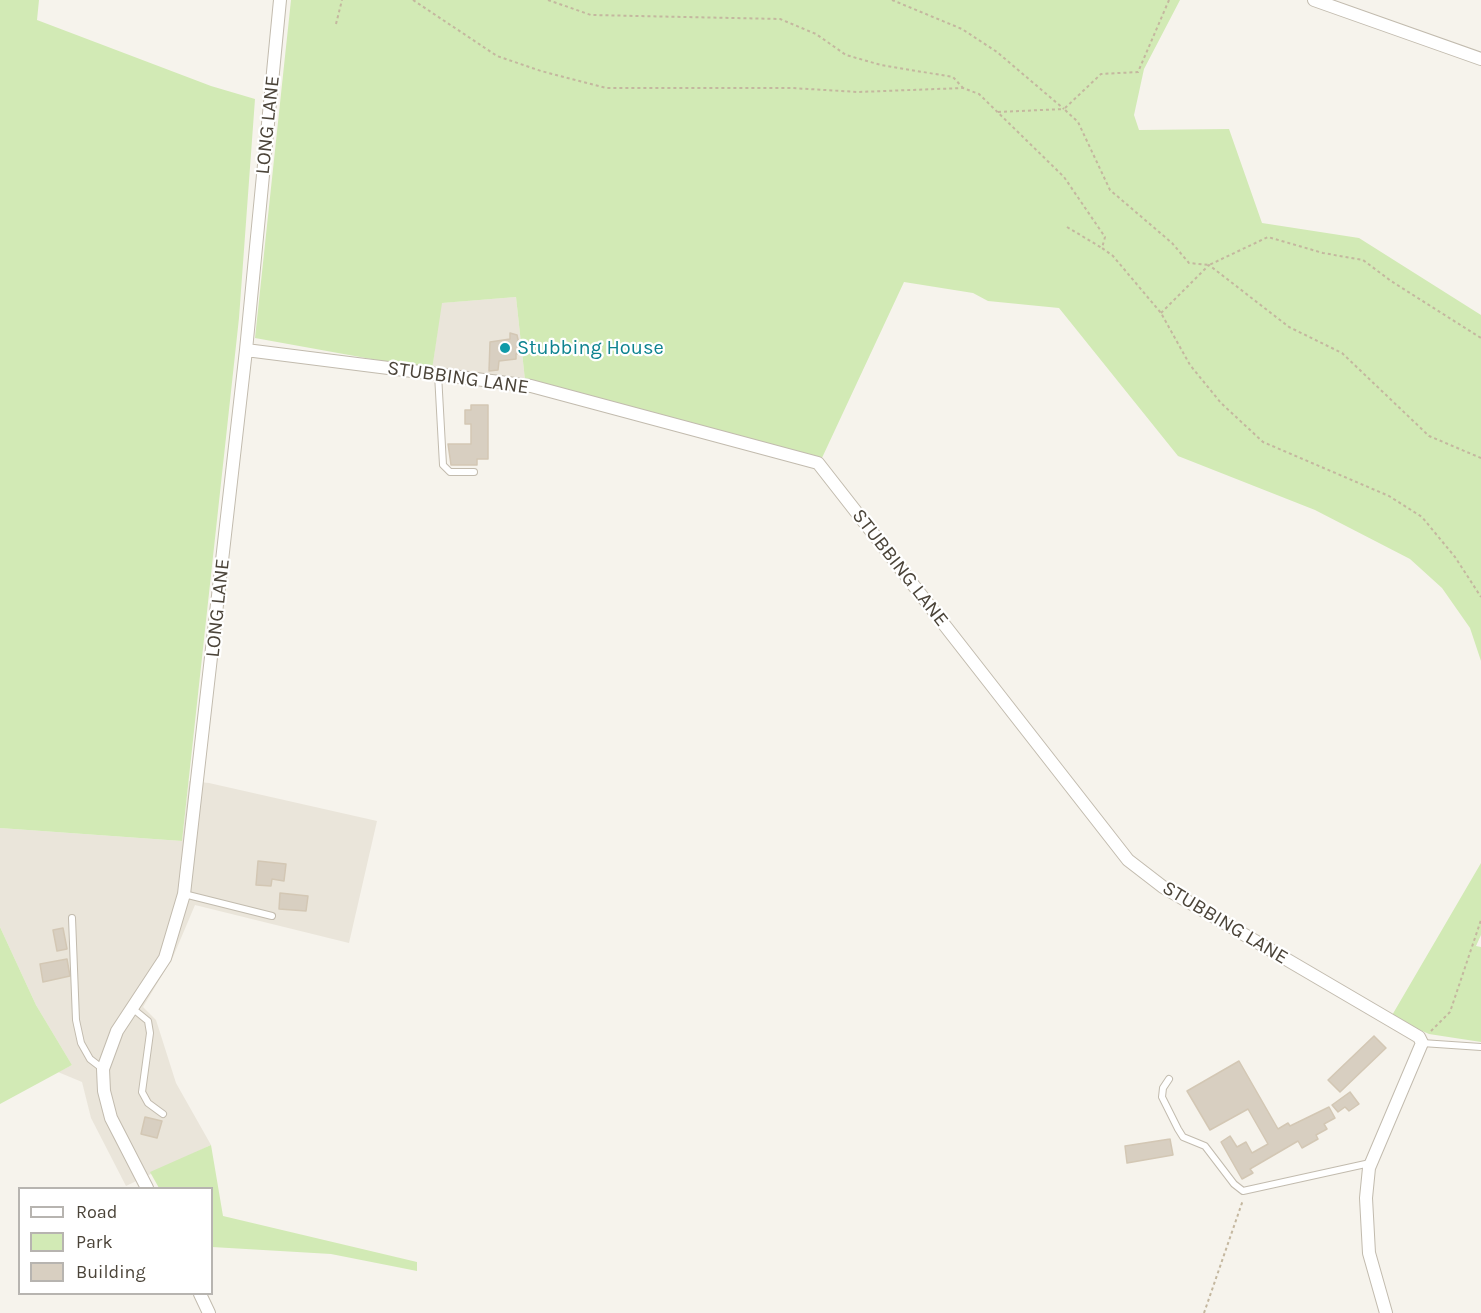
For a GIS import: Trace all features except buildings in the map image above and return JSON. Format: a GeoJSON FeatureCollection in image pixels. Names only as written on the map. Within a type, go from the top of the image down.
{"type":"FeatureCollection","features":[{"type":"Feature","properties":{"kind":"street","name":"LONG LANE"},"geometry":{"type":"LineString","coordinates":[[146,1187],[111,1118],[104,1091],[103,1069],[117,1031],[165,958],[184,894],[246,350],[280,0]]}},
{"type":"Feature","properties":{"kind":"street"},"geometry":{"type":"LineString","coordinates":[[1314,0],[1481,59]]}},
{"type":"Feature","properties":{"kind":"street","name":"STUBBING LANE"},"geometry":{"type":"LineString","coordinates":[[246,350],[531,386],[818,463],[1128,860],[1163,887],[1419,1037],[1422,1043]]}},
{"type":"Feature","properties":{"kind":"street"},"geometry":{"type":"LineString","coordinates":[[1386,1313],[1369,1253],[1366,1198],[1370,1163],[1422,1043]]}},
{"type":"Feature","properties":{"kind":"street"},"geometry":{"type":"LineString","coordinates":[[201,1295],[209,1313]]}},
{"type":"Feature","properties":{"kind":"lane"},"geometry":{"type":"LineString","coordinates":[[438,375],[442,465],[450,472],[474,472]]}},
{"type":"Feature","properties":{"kind":"lane"},"geometry":{"type":"LineString","coordinates":[[184,894],[272,916]]}},
{"type":"Feature","properties":{"kind":"lane"},"geometry":{"type":"LineString","coordinates":[[72,918],[76,1020],[81,1043],[90,1059],[103,1069]]}},
{"type":"Feature","properties":{"kind":"lane"},"geometry":{"type":"LineString","coordinates":[[132,1008],[148,1021],[150,1033],[142,1092],[148,1103],[163,1114]]}},
{"type":"Feature","properties":{"kind":"lane"},"geometry":{"type":"LineString","coordinates":[[1422,1043],[1481,1047]]}},
{"type":"Feature","properties":{"kind":"lane"},"geometry":{"type":"LineString","coordinates":[[1169,1079],[1163,1088],[1162,1097],[1178,1130],[1183,1137],[1205,1146],[1234,1184],[1243,1191],[1370,1163]]}},
{"type":"Feature","properties":{"kind":"path"},"geometry":{"type":"LineString","coordinates":[[336,24],[342,0]]}},
{"type":"Feature","properties":{"kind":"path"},"geometry":{"type":"LineString","coordinates":[[414,0],[497,56],[541,71],[606,88],[792,88],[858,93],[963,88],[979,94],[1064,177],[1105,237],[1102,248]]}},
{"type":"Feature","properties":{"kind":"path"},"geometry":{"type":"LineString","coordinates":[[548,0],[591,15],[780,19],[816,34],[846,55],[881,65],[952,77],[963,88]]}},
{"type":"Feature","properties":{"kind":"path"},"geometry":{"type":"LineString","coordinates":[[892,0],[962,29],[997,52],[1064,109],[1078,122],[1110,190],[1172,243],[1189,263],[1209,265],[1289,327],[1342,353],[1429,436],[1481,458]]}},
{"type":"Feature","properties":{"kind":"path"},"geometry":{"type":"LineString","coordinates":[[998,112],[1064,109],[1101,74],[1138,72],[1169,0]]}},
{"type":"Feature","properties":{"kind":"path"},"geometry":{"type":"LineString","coordinates":[[1067,227],[1113,256],[1161,313],[1190,365],[1221,403],[1263,442],[1389,496],[1422,517],[1455,557],[1481,597]]}},
{"type":"Feature","properties":{"kind":"path"},"geometry":{"type":"LineString","coordinates":[[1161,313],[1209,265],[1268,237],[1323,253],[1363,260],[1391,281],[1481,338]]}},
{"type":"Feature","properties":{"kind":"path"},"geometry":{"type":"LineString","coordinates":[[1422,1043],[1450,1012],[1481,920]]}},
{"type":"Feature","properties":{"kind":"path"},"geometry":{"type":"LineString","coordinates":[[1204,1313],[1243,1191]]}},
{"type":"Feature","properties":{"kind":"shaded area"},"geometry":{"type":"Polygon","coordinates":[[[516,297],[525,380],[432,370],[441,303],[516,297]]]}},
{"type":"Feature","properties":{"kind":"shaded area"},"geometry":{"type":"Polygon","coordinates":[[[189,781],[209,783],[377,821],[349,943],[195,905],[173,957],[143,1007],[156,1020],[176,1083],[211,1145],[126,1186],[91,1118],[82,1082],[58,1072],[72,1065],[36,1005],[0,927],[0,828],[182,841],[189,781]]]}},
{"type":"Feature","properties":{"kind":"green space"},"geometry":{"type":"Polygon","coordinates":[[[0,0],[39,0],[37,20],[211,86],[255,99],[239,318],[182,841],[0,828],[0,0]]]}},
{"type":"Feature","properties":{"kind":"green space"},"geometry":{"type":"Polygon","coordinates":[[[291,0],[1180,0],[1144,69],[1134,115],[1139,130],[1229,129],[1262,223],[1359,238],[1481,315],[1481,661],[1470,628],[1442,588],[1410,559],[1315,510],[1178,456],[1059,308],[988,301],[973,293],[904,282],[821,460],[525,380],[516,297],[442,303],[432,370],[255,338],[291,0]]]}},
{"type":"Feature","properties":{"kind":"green space"},"geometry":{"type":"Polygon","coordinates":[[[1481,863],[1481,935],[1476,946],[1481,947],[1481,1042],[1429,1034],[1391,1017],[1481,863]]]}},
{"type":"Feature","properties":{"kind":"green space"},"geometry":{"type":"Polygon","coordinates":[[[0,927],[36,1005],[72,1065],[0,1104],[0,927]]]}},
{"type":"Feature","properties":{"kind":"green space"},"geometry":{"type":"Polygon","coordinates":[[[211,1145],[223,1216],[417,1262],[417,1271],[331,1254],[213,1247],[213,1187],[158,1187],[150,1172],[211,1145]]]}},
{"type":"Feature","properties":{"kind":"place","name":"Stubbing House"},"geometry":{"type":"Point","coordinates":[505,348]}}]}
